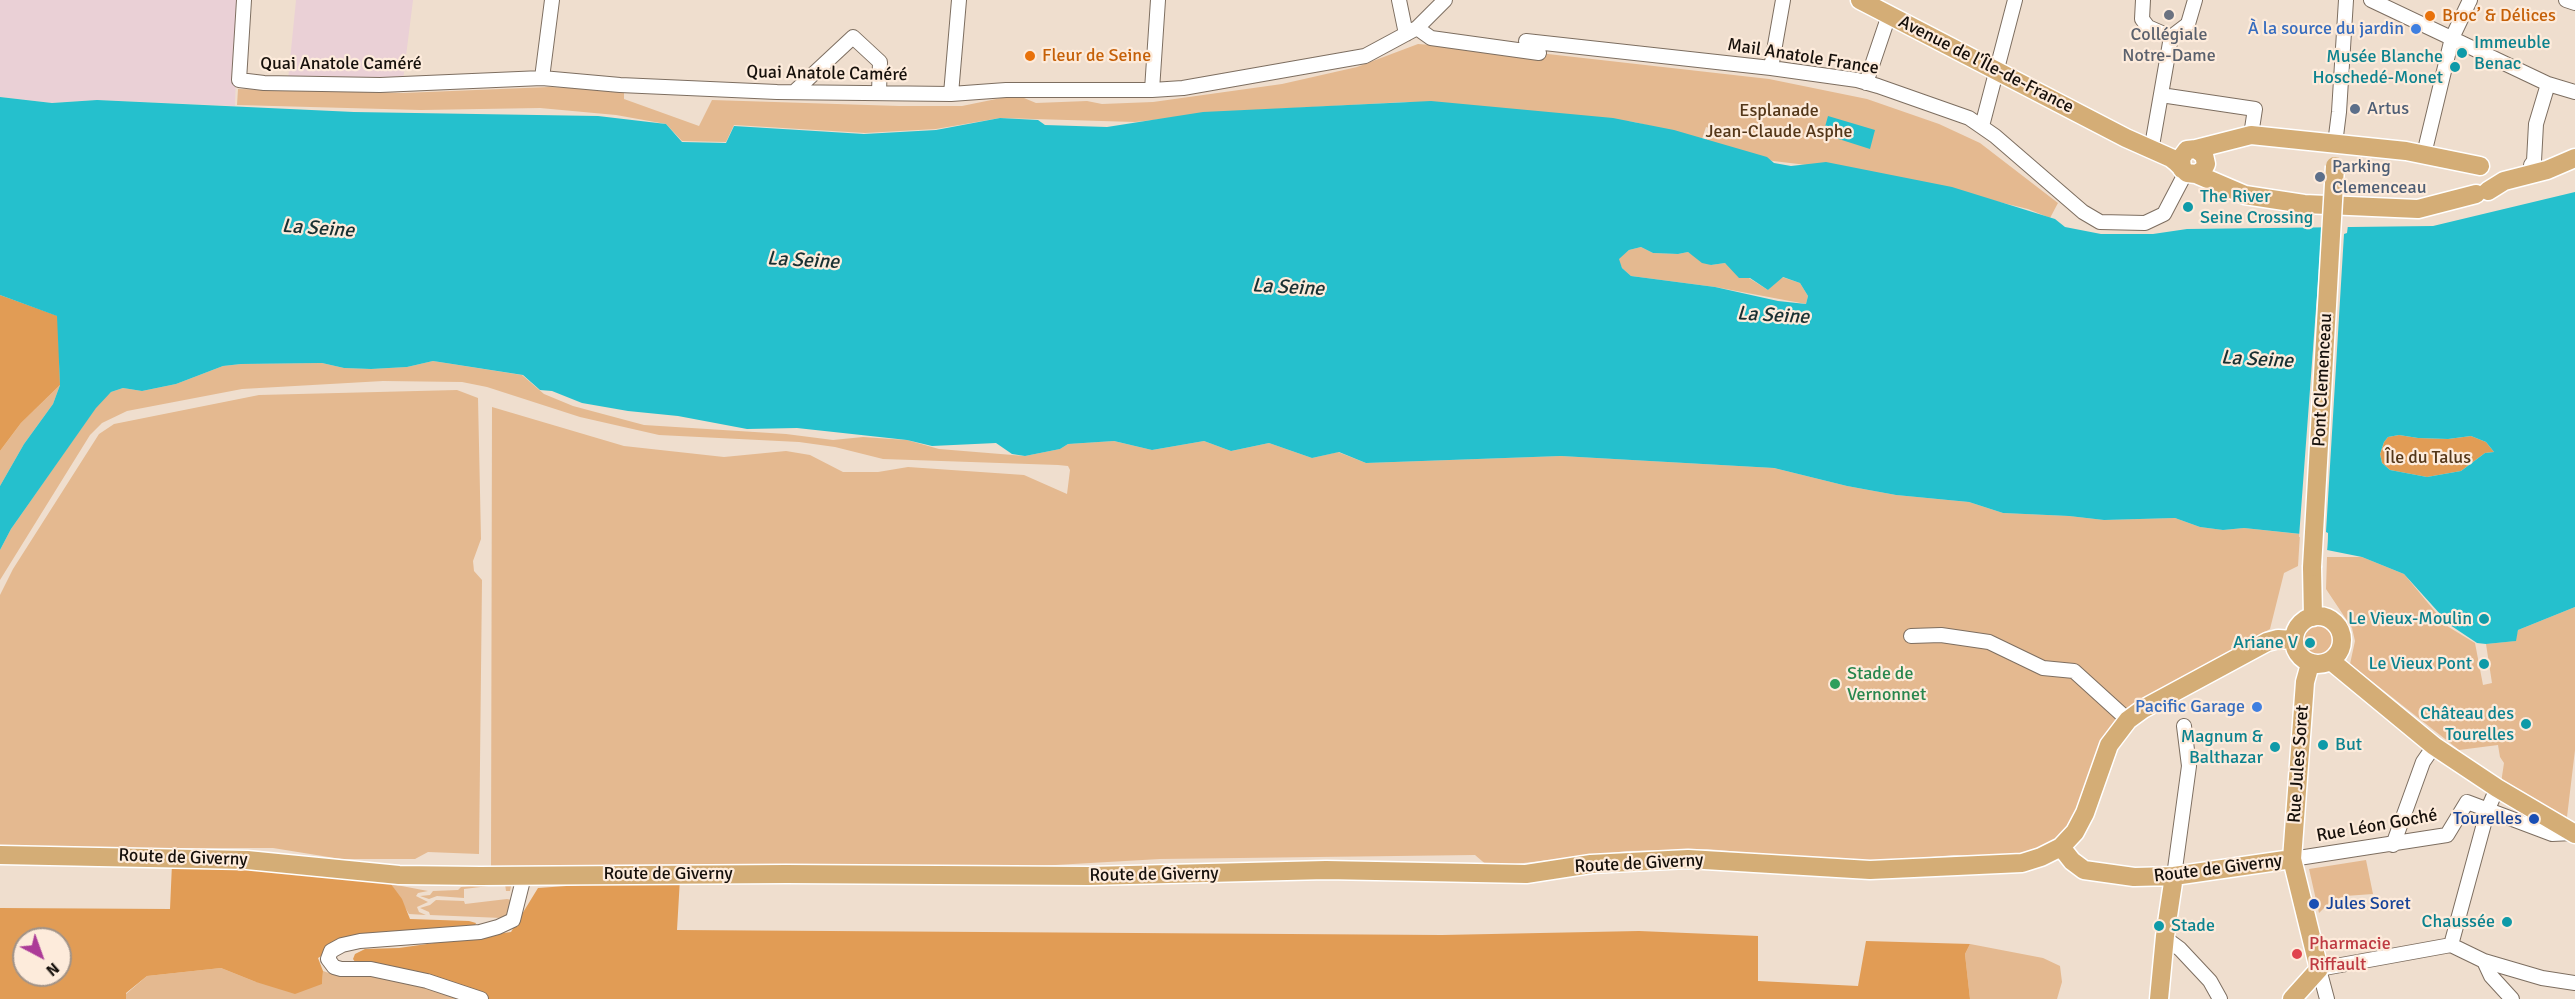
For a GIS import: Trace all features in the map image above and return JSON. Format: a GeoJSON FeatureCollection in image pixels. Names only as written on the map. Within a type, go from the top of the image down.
{"type":"FeatureCollection","features":[{"type":"Feature","properties":{"kind":"main road","name":"Avenue de l'Île-de-France"},"geometry":{"type":"LineString","coordinates":[[1860,0],[1891,7],[1997,70],[2112,130],[2171,158],[2197,160]]}},
{"type":"Feature","properties":{"kind":"main road","name":"Avenue de l'Île-de-France"},"geometry":{"type":"LineString","coordinates":[[2112,130],[2153,140],[2197,160]]}},
{"type":"Feature","properties":{"kind":"main road"},"geometry":{"type":"LineString","coordinates":[[2575,153],[2509,171],[2475,177],[2444,204],[2410,210],[2304,204],[2246,195],[2214,181],[2197,160],[2251,135],[2363,145],[2424,154],[2475,177],[2505,181],[2547,170],[2575,158]]}},
{"type":"Feature","properties":{"kind":"main road","name":"Pont Clemenceau"},"geometry":{"type":"LineString","coordinates":[[2313,617],[2312,567],[2335,144]]}},
{"type":"Feature","properties":{"kind":"main road"},"geometry":{"type":"LineString","coordinates":[[2313,617],[2330,619],[2341,631],[2341,648],[2331,661],[2323,664],[2310,664],[2299,656],[2293,640],[2300,624],[2313,617]]}},
{"type":"Feature","properties":{"kind":"main road"},"geometry":{"type":"LineString","coordinates":[[2061,847],[2075,832],[2085,813],[2109,745],[2128,720],[2143,709],[2267,642],[2278,639],[2293,640]]}},
{"type":"Feature","properties":{"kind":"main road"},"geometry":{"type":"LineString","coordinates":[[2331,661],[2434,746],[2497,788],[2574,833]]}},
{"type":"Feature","properties":{"kind":"main road","name":"Rue Jules Soret"},"geometry":{"type":"LineString","coordinates":[[2310,664],[2305,682],[2292,859],[2319,969]]}},
{"type":"Feature","properties":{"kind":"main road","name":"Route de Giverny"},"geometry":{"type":"LineString","coordinates":[[0,855],[248,860],[399,875],[524,876],[797,874],[1090,876],[1326,870],[1526,874],[1591,864],[1688,859],[1870,870],[2022,863],[2061,847],[2072,861],[2084,870],[2134,877],[2174,876],[2292,859]]}},
{"type":"Feature","properties":{"kind":"main road"},"geometry":{"type":"LineString","coordinates":[[2159,999],[2174,876]]}},
{"type":"Feature","properties":{"kind":"main road"},"geometry":{"type":"LineString","coordinates":[[2292,999],[2319,969]]}},
{"type":"Feature","properties":{"kind":"street","name":"Quai Anatole Caméré"},"geometry":{"type":"LineString","coordinates":[[244,0],[239,80],[264,83],[380,85],[542,78],[620,85],[794,92],[951,94],[1006,90],[1183,88],[1365,56],[1412,31],[1445,0]]}},
{"type":"Feature","properties":{"kind":"street"},"geometry":{"type":"LineString","coordinates":[[542,78],[552,0]]}},
{"type":"Feature","properties":{"kind":"street"},"geometry":{"type":"LineString","coordinates":[[951,94],[958,0]]}},
{"type":"Feature","properties":{"kind":"street"},"geometry":{"type":"LineString","coordinates":[[1152,90],[1158,0]]}},
{"type":"Feature","properties":{"kind":"street"},"geometry":{"type":"LineString","coordinates":[[1399,0],[1412,31]]}},
{"type":"Feature","properties":{"kind":"street"},"geometry":{"type":"LineString","coordinates":[[1771,68],[1782,0]]}},
{"type":"Feature","properties":{"kind":"street"},"geometry":{"type":"LineString","coordinates":[[1982,126],[2015,0]]}},
{"type":"Feature","properties":{"kind":"street"},"geometry":{"type":"LineString","coordinates":[[2143,0],[2142,19],[2148,27],[2171,37]]}},
{"type":"Feature","properties":{"kind":"street"},"geometry":{"type":"LineString","coordinates":[[2153,140],[2171,37],[2188,24],[2195,0]]}},
{"type":"Feature","properties":{"kind":"street"},"geometry":{"type":"LineString","coordinates":[[2335,144],[2346,0]]}},
{"type":"Feature","properties":{"kind":"street"},"geometry":{"type":"LineString","coordinates":[[2371,0],[2548,84],[2575,92]]}},
{"type":"Feature","properties":{"kind":"street"},"geometry":{"type":"LineString","coordinates":[[2424,154],[2452,38],[2470,0]]}},
{"type":"Feature","properties":{"kind":"street"},"geometry":{"type":"LineString","coordinates":[[2566,0],[2575,3]]}},
{"type":"Feature","properties":{"kind":"street"},"geometry":{"type":"LineString","coordinates":[[1866,83],[1891,7]]}},
{"type":"Feature","properties":{"kind":"street","name":"Mail Anatole France"},"geometry":{"type":"LineString","coordinates":[[1412,31],[1431,38],[1539,53],[1526,41],[1771,68],[1866,83],[1958,113],[1982,126],[2095,220],[2136,223],[2145,222],[2164,214],[2197,160]]}},
{"type":"Feature","properties":{"kind":"street"},"geometry":{"type":"LineString","coordinates":[[794,92],[853,36],[880,62],[879,92]]}},
{"type":"Feature","properties":{"kind":"street"},"geometry":{"type":"LineString","coordinates":[[2531,165],[2534,161],[2536,124],[2548,84]]}},
{"type":"Feature","properties":{"kind":"street"},"geometry":{"type":"LineString","coordinates":[[2161,95],[2255,109],[2251,135]]}},
{"type":"Feature","properties":{"kind":"street"},"geometry":{"type":"LineString","coordinates":[[1911,636],[1941,635],[1989,642],[2043,668],[2074,671],[2128,720]]}},
{"type":"Feature","properties":{"kind":"street"},"geometry":{"type":"LineString","coordinates":[[2174,876],[2188,766],[2184,726]]}},
{"type":"Feature","properties":{"kind":"street"},"geometry":{"type":"LineString","coordinates":[[2393,845],[2423,762],[2434,746]]}},
{"type":"Feature","properties":{"kind":"street"},"geometry":{"type":"LineString","coordinates":[[2451,945],[2487,809],[2497,788]]}},
{"type":"Feature","properties":{"kind":"street","name":"Rue Léon Goché"},"geometry":{"type":"LineString","coordinates":[[2292,859],[2447,835],[2467,802],[2487,809]]}},
{"type":"Feature","properties":{"kind":"street"},"geometry":{"type":"LineString","coordinates":[[2487,809],[2552,834],[2574,833]]}},
{"type":"Feature","properties":{"kind":"street"},"geometry":{"type":"LineString","coordinates":[[481,999],[426,981],[371,969],[334,967],[328,959],[330,951],[342,945],[360,942],[480,932],[498,927],[513,920],[524,876]]}},
{"type":"Feature","properties":{"kind":"street"},"geometry":{"type":"LineString","coordinates":[[2165,938],[2180,949],[2202,973],[2220,999]]}},
{"type":"Feature","properties":{"kind":"street"},"geometry":{"type":"LineString","coordinates":[[2327,999],[2319,969],[2451,945],[2484,961],[2542,978],[2575,983]]}},
{"type":"Feature","properties":{"kind":"street"},"geometry":{"type":"LineString","coordinates":[[2484,961],[2491,976],[2509,998]]}},
{"type":"Feature","properties":{"kind":"shaded area"},"geometry":{"type":"Polygon","coordinates":[[[0,0],[238,0],[235,106],[97,100],[52,103],[0,97],[0,0]]]}},
{"type":"Feature","properties":{"kind":"shaded area"},"geometry":{"type":"Polygon","coordinates":[[[296,0],[413,0],[403,80],[405,91],[287,90],[296,0]]]}},
{"type":"Feature","properties":{"kind":"green space","name":"Esplanade Jean-Claude Asphe"},"geometry":{"type":"Polygon","coordinates":[[[1418,44],[1539,53],[1769,79],[1867,99],[1939,124],[1980,143],[2058,203],[2050,218],[2028,209],[1883,174],[1773,161],[1705,143],[1709,128],[1706,127],[1702,139],[1634,122],[1406,102],[1239,111],[1135,122],[1000,118],[936,129],[865,133],[734,125],[726,142],[682,141],[666,124],[616,115],[540,108],[421,110],[237,105],[238,89],[403,93],[549,87],[624,90],[624,99],[699,126],[712,100],[899,106],[962,106],[1006,97],[1024,98],[1036,103],[1153,102],[1282,84],[1357,67],[1418,44]]]}},
{"type":"Feature","properties":{"kind":"green space"},"geometry":{"type":"Polygon","coordinates":[[[1641,247],[1653,253],[1688,252],[1711,265],[1725,263],[1768,290],[1782,277],[1800,283],[1808,296],[1806,304],[1715,287],[1631,276],[1622,268],[1618,259],[1629,250],[1641,247]]]}},
{"type":"Feature","properties":{"kind":"green space"},"geometry":{"type":"Polygon","coordinates":[[[0,295],[58,316],[60,385],[21,423],[0,451],[0,295]]]}},
{"type":"Feature","properties":{"kind":"green space"},"geometry":{"type":"Polygon","coordinates":[[[433,361],[522,375],[544,394],[573,406],[644,425],[786,434],[833,440],[863,437],[907,440],[939,449],[1025,456],[1060,449],[1068,444],[1114,441],[1152,450],[1204,441],[1231,451],[1269,443],[1312,458],[1338,452],[1366,463],[1561,456],[1774,468],[1847,486],[1896,495],[1969,502],[2003,513],[2104,520],[2175,518],[2200,527],[2223,530],[2244,528],[2300,534],[2298,566],[2284,573],[2270,629],[2138,704],[2062,836],[2036,851],[2011,857],[1954,855],[1863,863],[1707,849],[1627,851],[1489,867],[1475,855],[1160,859],[1038,866],[705,864],[491,866],[492,407],[624,446],[724,457],[786,451],[810,455],[843,472],[878,472],[908,467],[1024,475],[1067,494],[1070,470],[1068,466],[1058,465],[883,459],[835,447],[799,442],[659,435],[580,417],[487,387],[462,382],[383,381],[242,389],[127,411],[102,423],[90,435],[0,580],[0,550],[11,529],[101,400],[111,392],[123,388],[142,391],[176,384],[223,366],[241,364],[322,363],[344,368],[371,369],[407,367],[433,361]]]}},
{"type":"Feature","properties":{"kind":"green space"},"geometry":{"type":"Polygon","coordinates":[[[60,385],[53,404],[24,444],[0,486],[0,451],[21,423],[60,385]]]}},
{"type":"Feature","properties":{"kind":"green space"},"geometry":{"type":"Polygon","coordinates":[[[457,390],[478,398],[481,539],[473,561],[474,571],[482,580],[479,854],[428,852],[415,859],[341,859],[273,848],[0,848],[0,595],[13,569],[99,434],[114,424],[259,395],[457,390]]]}},
{"type":"Feature","properties":{"kind":"green space","name":"Île du Talus"},"geometry":{"type":"Polygon","coordinates":[[[2399,435],[2448,439],[2471,436],[2486,442],[2494,452],[2485,453],[2461,471],[2427,477],[2390,470],[2382,463],[2380,454],[2384,442],[2388,437],[2399,435]]]}},
{"type":"Feature","properties":{"kind":"green space"},"geometry":{"type":"Polygon","coordinates":[[[2327,557],[2362,557],[2404,574],[2447,626],[2475,643],[2483,685],[2492,683],[2486,644],[2515,641],[2518,630],[2575,607],[2575,750],[2567,817],[2501,783],[2504,763],[2500,757],[2498,745],[2459,750],[2350,664],[2355,641],[2352,628],[2326,589],[2327,557]]]}},
{"type":"Feature","properties":{"kind":"green space"},"geometry":{"type":"Polygon","coordinates":[[[2318,622],[2331,627],[2336,640],[2331,653],[2318,658],[2305,653],[2300,640],[2305,627],[2318,622]]]}},
{"type":"Feature","properties":{"kind":"green space"},"geometry":{"type":"Polygon","coordinates":[[[2366,860],[2373,894],[2345,896],[2330,902],[2319,913],[2309,869],[2366,860]]]}},
{"type":"Feature","properties":{"kind":"green space"},"geometry":{"type":"Polygon","coordinates":[[[172,864],[338,877],[391,884],[402,899],[410,919],[476,923],[473,930],[347,941],[318,958],[323,971],[322,984],[295,994],[221,968],[147,976],[126,993],[126,999],[0,999],[0,908],[170,909],[172,864]]]}},
{"type":"Feature","properties":{"kind":"green space"},"geometry":{"type":"Polygon","coordinates":[[[680,878],[677,930],[1442,935],[1639,931],[1758,936],[1758,981],[1858,986],[1866,941],[1970,944],[1965,954],[1970,999],[488,999],[424,978],[358,966],[353,959],[355,954],[365,949],[399,948],[511,932],[538,888],[680,878]]]}},
{"type":"Feature","properties":{"kind":"green space"},"geometry":{"type":"Polygon","coordinates":[[[507,882],[511,886],[510,891],[506,891],[505,884],[464,889],[464,898],[437,896],[429,899],[420,896],[430,895],[433,891],[458,890],[461,887],[507,882]]]}},
{"type":"Feature","properties":{"kind":"green space"},"geometry":{"type":"Polygon","coordinates":[[[391,884],[428,891],[418,893],[416,896],[428,902],[417,907],[419,912],[426,915],[409,914],[391,884]]]}},
{"type":"Feature","properties":{"kind":"green space"},"geometry":{"type":"Polygon","coordinates":[[[436,900],[464,901],[465,904],[512,900],[510,914],[502,918],[430,915],[429,912],[420,908],[436,900]]]}},
{"type":"Feature","properties":{"kind":"green space"},"geometry":{"type":"Polygon","coordinates":[[[1970,944],[2043,958],[2060,966],[2062,982],[2057,999],[1970,999],[1965,954],[1970,944]]]}},
{"type":"Feature","properties":{"kind":"green space"},"geometry":{"type":"Polygon","coordinates":[[[221,968],[256,982],[322,984],[323,971],[332,974],[357,974],[423,986],[444,994],[468,999],[126,999],[126,994],[147,976],[221,968]]]}},
{"type":"Feature","properties":{"kind":"water","name":"La Seine"},"geometry":{"type":"Polygon","coordinates":[[[0,97],[52,103],[97,100],[354,112],[598,116],[666,124],[682,142],[726,143],[734,126],[864,134],[936,130],[1000,118],[1038,120],[1045,125],[1107,127],[1203,112],[1431,101],[1613,118],[1674,130],[1767,157],[1774,163],[1791,166],[1826,162],[1952,187],[2055,219],[2065,227],[2101,234],[2153,234],[2187,229],[2433,226],[2575,192],[2575,607],[2518,630],[2516,641],[2477,643],[2450,625],[2404,574],[2362,557],[2327,550],[2328,533],[2301,534],[2244,528],[2223,530],[2200,527],[2175,518],[2104,520],[2003,513],[1969,502],[1896,495],[1847,486],[1774,468],[1561,456],[1366,463],[1339,452],[1312,458],[1269,443],[1231,451],[1204,441],[1152,450],[1114,441],[1068,444],[1060,449],[1025,456],[1012,454],[996,443],[932,446],[907,440],[797,428],[747,429],[678,416],[628,411],[582,403],[552,391],[540,390],[523,375],[433,361],[407,367],[371,369],[344,368],[322,363],[241,364],[223,366],[176,384],[142,391],[123,388],[111,392],[96,408],[11,529],[0,550],[0,486],[24,444],[53,404],[60,385],[57,316],[0,295],[0,97]],[[1641,247],[1629,250],[1619,259],[1622,268],[1631,276],[1715,287],[1778,301],[1806,304],[1808,296],[1800,283],[1783,277],[1768,290],[1750,278],[1739,278],[1725,263],[1711,265],[1702,263],[1688,252],[1653,253],[1641,247]],[[2399,435],[2388,437],[2384,442],[2380,454],[2382,463],[2390,470],[2427,477],[2461,471],[2485,453],[2494,452],[2486,442],[2471,436],[2448,439],[2399,435]]]}},
{"type":"Feature","properties":{"kind":"water"},"geometry":{"type":"Polygon","coordinates":[[[1828,116],[1875,130],[1870,149],[1823,134],[1828,116]]]}},
{"type":"Feature","properties":{"kind":"pier"},"geometry":{"type":"Polygon","coordinates":[[[2319,225],[2348,225],[2347,233],[2344,234],[2326,532],[2328,533],[2327,553],[2324,550],[2325,536],[2299,537],[2322,228],[2319,225]]]}},
{"type":"Feature","properties":{"kind":"place","name":"Collégiale Notre-Dame"},"geometry":{"type":"Point","coordinates":[2169,15]}},
{"type":"Feature","properties":{"kind":"place","name":"Broc’ & Délices"},"geometry":{"type":"Point","coordinates":[2430,16]}},
{"type":"Feature","properties":{"kind":"place","name":"À la source du jardin"},"geometry":{"type":"Point","coordinates":[2416,29]}},
{"type":"Feature","properties":{"kind":"place","name":"Immeuble Benac"},"geometry":{"type":"Point","coordinates":[2462,53]}},
{"type":"Feature","properties":{"kind":"place","name":"Fleur de Seine"},"geometry":{"type":"Point","coordinates":[1030,56]}},
{"type":"Feature","properties":{"kind":"place","name":"Musée Blanche Hoschedé-Monet"},"geometry":{"type":"Point","coordinates":[2455,67]}},
{"type":"Feature","properties":{"kind":"place","name":"Artus"},"geometry":{"type":"Point","coordinates":[2355,109]}},
{"type":"Feature","properties":{"kind":"place","name":"Parking Clemenceau"},"geometry":{"type":"Point","coordinates":[2320,177]}},
{"type":"Feature","properties":{"kind":"place","name":"The River Seine Crossing"},"geometry":{"type":"Point","coordinates":[2188,207]}},
{"type":"Feature","properties":{"kind":"place","name":"Le Vieux-Moulin"},"geometry":{"type":"Point","coordinates":[2484,619]}},
{"type":"Feature","properties":{"kind":"place","name":"Ariane V"},"geometry":{"type":"Point","coordinates":[2310,643]}},
{"type":"Feature","properties":{"kind":"place","name":"Le Vieux Pont"},"geometry":{"type":"Point","coordinates":[2484,664]}},
{"type":"Feature","properties":{"kind":"place","name":"Stade de Vernonnet"},"geometry":{"type":"Point","coordinates":[1835,684]}},
{"type":"Feature","properties":{"kind":"place","name":"Pacific Garage"},"geometry":{"type":"Point","coordinates":[2257,707]}},
{"type":"Feature","properties":{"kind":"place","name":"Château des Tourelles"},"geometry":{"type":"Point","coordinates":[2526,724]}},
{"type":"Feature","properties":{"kind":"place","name":"But"},"geometry":{"type":"Point","coordinates":[2323,745]}},
{"type":"Feature","properties":{"kind":"place","name":"Magnum & Balthazar"},"geometry":{"type":"Point","coordinates":[2275,747]}},
{"type":"Feature","properties":{"kind":"place","name":"Tourelles"},"geometry":{"type":"Point","coordinates":[2534,819]}},
{"type":"Feature","properties":{"kind":"place","name":"Jules Soret"},"geometry":{"type":"Point","coordinates":[2314,904]}},
{"type":"Feature","properties":{"kind":"place","name":"Chaussée"},"geometry":{"type":"Point","coordinates":[2507,922]}},
{"type":"Feature","properties":{"kind":"place","name":"Stade"},"geometry":{"type":"Point","coordinates":[2159,926]}},
{"type":"Feature","properties":{"kind":"place","name":"Pharmacie Riffault"},"geometry":{"type":"Point","coordinates":[2297,954]}}]}
